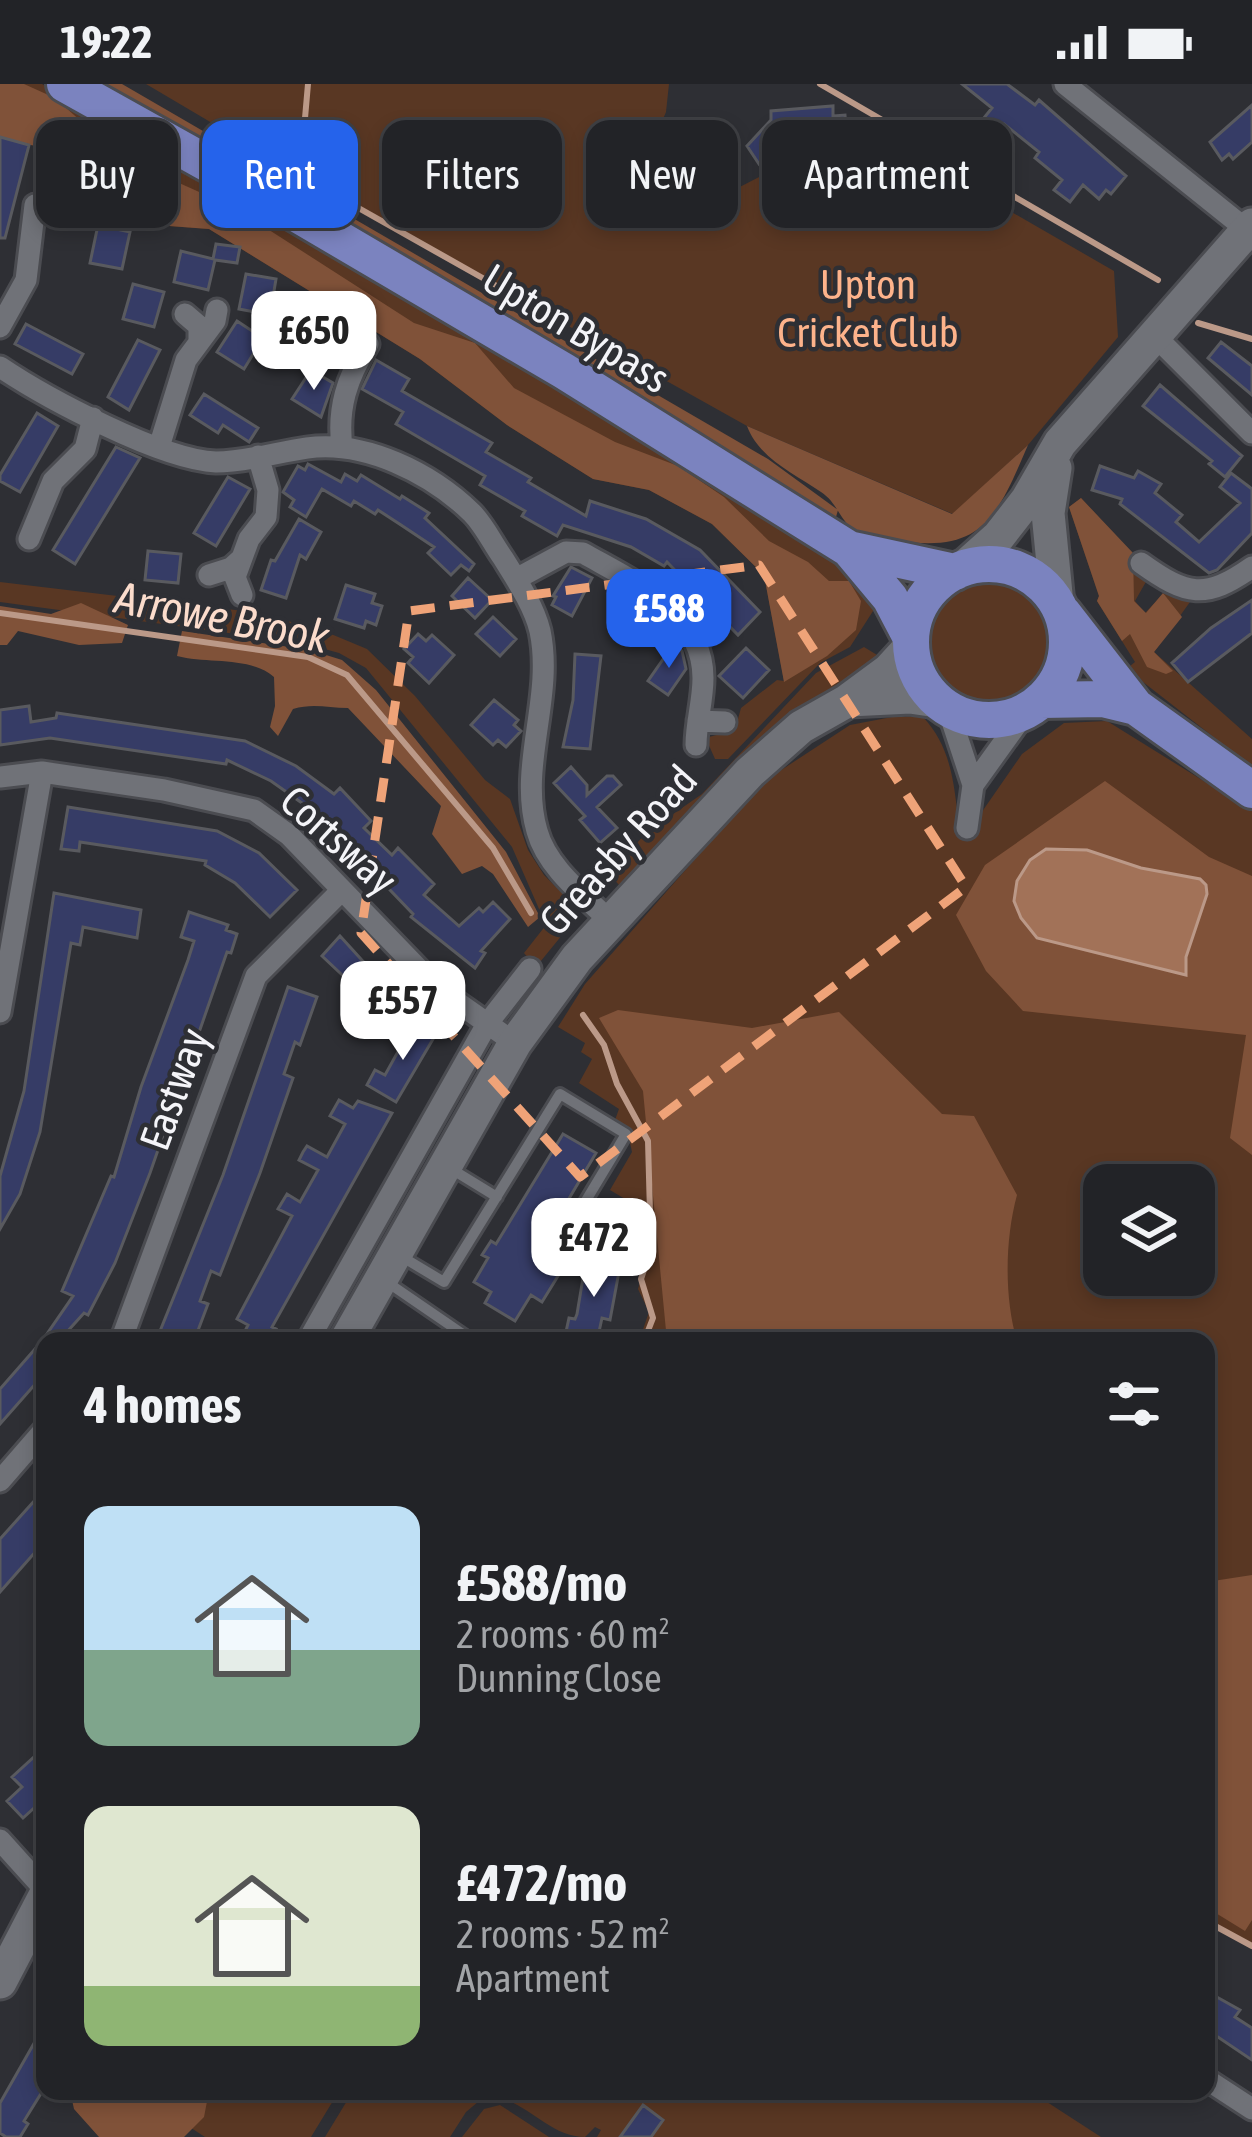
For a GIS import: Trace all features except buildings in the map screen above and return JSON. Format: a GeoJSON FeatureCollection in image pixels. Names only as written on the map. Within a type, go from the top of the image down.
{"type":"FeatureCollection","features":[{"type":"Feature","properties":{"kind":"main road","name":"Upton Bypass"},"geometry":{"type":"LineString","coordinates":[[65,84],[564,371],[849,550],[890,598],[911,642]]}},
{"type":"Feature","properties":{"kind":"main road"},"geometry":{"type":"LineString","coordinates":[[1136,707],[1102,699],[1034,705],[988,720],[943,705],[919,676],[911,642],[924,600],[1013,518],[1060,443],[1249,228]]}},
{"type":"Feature","properties":{"kind":"main road"},"geometry":{"type":"LineString","coordinates":[[1034,705],[1057,681],[1066,658],[1067,634],[1059,607],[1048,513],[1060,443]]}},
{"type":"Feature","properties":{"kind":"main road","name":"Upton Bypass"},"geometry":{"type":"LineString","coordinates":[[849,550],[959,571]]}},
{"type":"Feature","properties":{"kind":"main road"},"geometry":{"type":"LineString","coordinates":[[959,571],[1006,566],[1026,574],[1059,607],[1136,707],[1252,790]]}},
{"type":"Feature","properties":{"kind":"main road","name":"Greasby Road"},"geometry":{"type":"LineString","coordinates":[[351,1332],[446,1165],[501,1033],[750,772],[801,727],[847,701],[911,642]]}},
{"type":"Feature","properties":{"kind":"main road","name":"Greasby Road"},"geometry":{"type":"LineString","coordinates":[[847,701],[910,697],[943,705]]}},
{"type":"Feature","properties":{"kind":"main road"},"geometry":{"type":"LineString","coordinates":[[0,1982],[36,1911]]}},
{"type":"Feature","properties":{"kind":"street"},"geometry":{"type":"LineString","coordinates":[[1065,84],[1249,228]]}},
{"type":"Feature","properties":{"kind":"street"},"geometry":{"type":"LineString","coordinates":[[0,327],[26,280],[35,205]]}},
{"type":"Feature","properties":{"kind":"street"},"geometry":{"type":"LineString","coordinates":[[159,447],[186,360],[215,322],[217,310]]}},
{"type":"Feature","properties":{"kind":"street"},"geometry":{"type":"LineString","coordinates":[[185,314],[199,326],[199,341]]}},
{"type":"Feature","properties":{"kind":"street"},"geometry":{"type":"LineString","coordinates":[[1154,335],[1252,433]]}},
{"type":"Feature","properties":{"kind":"street"},"geometry":{"type":"LineString","coordinates":[[342,447],[338,420],[347,383],[368,344]]}},
{"type":"Feature","properties":{"kind":"street"},"geometry":{"type":"LineString","coordinates":[[0,367],[53,400],[159,447],[215,462],[342,447],[416,472],[474,514],[516,579],[540,630],[543,688],[530,791],[537,835],[560,872],[611,922]]}},
{"type":"Feature","properties":{"kind":"street"},"geometry":{"type":"LineString","coordinates":[[29,539],[53,481],[85,449],[93,418]]}},
{"type":"Feature","properties":{"kind":"street"},"geometry":{"type":"LineString","coordinates":[[242,595],[235,577],[249,539],[266,517],[268,490],[258,456]]}},
{"type":"Feature","properties":{"kind":"street"},"geometry":{"type":"LineString","coordinates":[[516,579],[566,552],[583,553],[668,606],[690,631],[699,653],[703,677],[696,746]]}},
{"type":"Feature","properties":{"kind":"street"},"geometry":{"type":"LineString","coordinates":[[209,575],[231,568],[242,558]]}},
{"type":"Feature","properties":{"kind":"street"},"geometry":{"type":"LineString","coordinates":[[1142,563],[1183,589],[1206,592],[1252,567]]}},
{"type":"Feature","properties":{"kind":"street"},"geometry":{"type":"LineString","coordinates":[[943,705],[973,785],[967,828]]}},
{"type":"Feature","properties":{"kind":"street"},"geometry":{"type":"LineString","coordinates":[[973,785],[1034,705]]}},
{"type":"Feature","properties":{"kind":"street"},"geometry":{"type":"LineString","coordinates":[[698,721],[725,722]]}},
{"type":"Feature","properties":{"kind":"street"},"geometry":{"type":"LineString","coordinates":[[0,1012],[42,772]]}},
{"type":"Feature","properties":{"kind":"street","name":"Cortsway"},"geometry":{"type":"LineString","coordinates":[[0,778],[42,772],[164,790],[254,810],[289,836],[437,988],[501,1033]]}},
{"type":"Feature","properties":{"kind":"street","name":"Eastway"},"geometry":{"type":"LineString","coordinates":[[124,1332],[256,976],[341,890]]}},
{"type":"Feature","properties":{"kind":"street","name":"Greasby Road"},"geometry":{"type":"LineString","coordinates":[[314,1332],[501,1033],[530,969]]}},
{"type":"Feature","properties":{"kind":"street"},"geometry":{"type":"LineString","coordinates":[[0,1481],[36,1439]]}},
{"type":"Feature","properties":{"kind":"street"},"geometry":{"type":"LineString","coordinates":[[0,1840],[36,1882]]}},
{"type":"Feature","properties":{"kind":"street"},"geometry":{"type":"LineString","coordinates":[[1215,2085],[1252,2109]]}},
{"type":"Feature","properties":{"kind":"lane"},"geometry":{"type":"LineString","coordinates":[[388,1265],[444,1282],[560,1094],[626,1134],[564,1237]]}},
{"type":"Feature","properties":{"kind":"lane"},"geometry":{"type":"LineString","coordinates":[[446,1165],[496,1197]]}},
{"type":"Feature","properties":{"kind":"lane"},"geometry":{"type":"LineString","coordinates":[[388,1265],[463,1332]]}},
{"type":"Feature","properties":{"kind":"highlighted area"},"geometry":{"type":"Polygon","coordinates":[[[759,565],[966,887],[580,1177],[361,933],[409,611],[759,565]]]}},
{"type":"Feature","properties":{"kind":"green space"},"geometry":{"type":"Polygon","coordinates":[[[0,84],[42,84],[105,120],[36,120],[36,146],[0,141],[0,84]]]}},
{"type":"Feature","properties":{"kind":"green space","name":"Upton Cricket Club"},"geometry":{"type":"Polygon","coordinates":[[[146,84],[669,84],[663,120],[586,120],[586,228],[738,228],[738,188],[762,176],[762,228],[1012,228],[1012,212],[1114,271],[1118,337],[1028,445],[953,514],[747,426],[393,228],[562,228],[562,120],[382,120],[382,222],[358,208],[358,120],[207,120],[146,84]]]}},
{"type":"Feature","properties":{"kind":"green space"},"geometry":{"type":"Polygon","coordinates":[[[178,161],[202,175],[202,228],[295,228],[844,562],[882,597],[850,647],[820,663],[728,759],[715,759],[709,737],[735,730],[741,708],[777,680],[784,681],[764,575],[712,524],[649,490],[593,479],[507,425],[420,359],[209,229],[178,227],[178,161]]]}},
{"type":"Feature","properties":{"kind":"green space"},"geometry":{"type":"Polygon","coordinates":[[[1081,498],[1146,569],[1147,580],[1135,601],[1145,613],[1167,590],[1190,602],[1154,652],[1252,739],[1252,767],[1143,682],[1130,666],[1135,662],[1097,601],[1069,507],[1081,498]]]}},
{"type":"Feature","properties":{"kind":"green space"},"geometry":{"type":"Polygon","coordinates":[[[989,577],[1013,582],[1034,595],[1047,616],[1052,640],[1047,664],[1034,685],[1013,698],[989,703],[965,698],[944,685],[931,664],[926,640],[931,616],[944,595],[965,582],[989,577]]]}},
{"type":"Feature","properties":{"kind":"green space"},"geometry":{"type":"Polygon","coordinates":[[[0,582],[252,612],[319,629],[367,649],[415,696],[485,780],[510,799],[528,850],[544,875],[578,909],[576,918],[536,967],[524,953],[546,925],[512,847],[366,668],[339,653],[303,643],[0,602],[0,582]]]}},
{"type":"Feature","properties":{"kind":"green space"},"geometry":{"type":"Polygon","coordinates":[[[864,647],[882,658],[764,738],[620,886],[609,874],[646,833],[702,794],[816,673],[864,647]]]}},
{"type":"Feature","properties":{"kind":"green space"},"geometry":{"type":"Polygon","coordinates":[[[922,716],[940,740],[950,767],[959,826],[970,829],[1022,754],[1064,723],[1107,721],[1252,811],[1252,1945],[1215,1925],[1215,1332],[642,1332],[649,1312],[638,1289],[641,1279],[633,1258],[646,1237],[643,1226],[634,1220],[640,1208],[610,1190],[632,1152],[627,1129],[615,1120],[619,1109],[579,1083],[592,1059],[581,1052],[585,1043],[558,1027],[585,984],[763,782],[850,725],[922,716]]]}},
{"type":"Feature","properties":{"kind":"green space"},"geometry":{"type":"Polygon","coordinates":[[[200,2100],[334,2100],[311,2137],[205,2137],[185,2124],[200,2100]]]}},
{"type":"Feature","properties":{"kind":"green space"},"geometry":{"type":"Polygon","coordinates":[[[348,2100],[480,2100],[450,2137],[325,2137],[348,2100]]]}},
{"type":"Feature","properties":{"kind":"green space"},"geometry":{"type":"Polygon","coordinates":[[[506,2100],[1044,2100],[1101,2137],[651,2137],[663,2120],[643,2105],[620,2137],[597,2137],[601,2130],[595,2127],[585,2137],[560,2131],[506,2100]]]}},
{"type":"Feature","properties":{"kind":"green space"},"geometry":{"type":"Polygon","coordinates":[[[500,2105],[549,2137],[462,2137],[484,2109],[500,2105]]]}},
{"type":"Feature","properties":{"kind":"shaded area"},"geometry":{"type":"Polygon","coordinates":[[[0,84],[24,84],[55,98],[80,120],[36,120],[36,146],[0,141],[0,84]]]}},
{"type":"Feature","properties":{"kind":"shaded area"},"geometry":{"type":"Polygon","coordinates":[[[94,84],[122,84],[202,130],[202,148],[178,134],[178,120],[155,120],[94,84]]]}},
{"type":"Feature","properties":{"kind":"shaded area"},"geometry":{"type":"Polygon","coordinates":[[[178,182],[202,193],[202,228],[266,228],[414,323],[475,343],[514,388],[615,442],[678,466],[724,497],[769,541],[808,562],[829,581],[849,581],[861,601],[856,630],[827,656],[784,682],[764,575],[712,524],[649,490],[593,479],[507,425],[420,359],[209,229],[178,227],[178,182]]]}},
{"type":"Feature","properties":{"kind":"shaded area"},"geometry":{"type":"Polygon","coordinates":[[[358,221],[768,459],[838,510],[834,524],[336,228],[358,228],[358,221]]]}},
{"type":"Feature","properties":{"kind":"shaded area"},"geometry":{"type":"Polygon","coordinates":[[[747,426],[952,514],[1028,445],[1006,492],[983,525],[948,542],[924,543],[877,538],[854,530],[826,496],[768,456],[747,426]]]}},
{"type":"Feature","properties":{"kind":"shaded area"},"geometry":{"type":"Polygon","coordinates":[[[1081,498],[1133,553],[1134,601],[1146,613],[1163,593],[1182,617],[1154,652],[1173,671],[1166,674],[1147,667],[1130,634],[1122,641],[1097,601],[1069,507],[1081,498]]]}},
{"type":"Feature","properties":{"kind":"shaded area"},"geometry":{"type":"Polygon","coordinates":[[[81,603],[128,625],[122,643],[79,645],[18,631],[7,645],[0,645],[0,606],[51,614],[81,603]]]}},
{"type":"Feature","properties":{"kind":"shaded area"},"geometry":{"type":"Polygon","coordinates":[[[182,631],[310,650],[342,660],[376,690],[506,852],[540,917],[528,927],[493,874],[482,866],[462,874],[432,834],[441,806],[348,708],[293,709],[278,736],[270,727],[274,677],[241,663],[177,656],[182,631]]]}},
{"type":"Feature","properties":{"kind":"shaded area"},"geometry":{"type":"Polygon","coordinates":[[[1105,781],[1209,857],[1252,876],[1252,1155],[1230,1138],[1246,1035],[1023,1011],[986,971],[956,915],[985,865],[1105,781]]]}},
{"type":"Feature","properties":{"kind":"shaded area"},"geometry":{"type":"Polygon","coordinates":[[[1046,849],[1087,850],[1141,868],[1200,879],[1207,894],[1186,957],[1186,975],[1037,938],[1014,901],[1017,881],[1030,860],[1046,849]]]}},
{"type":"Feature","properties":{"kind":"shaded area"},"geometry":{"type":"Polygon","coordinates":[[[618,1010],[752,1028],[839,1012],[942,1114],[974,1116],[1017,1195],[1008,1268],[1015,1332],[666,1332],[643,1091],[599,1018],[618,1010]]]}},
{"type":"Feature","properties":{"kind":"shaded area"},"geometry":{"type":"Polygon","coordinates":[[[1252,1575],[1252,1920],[1245,1931],[1215,1913],[1215,1581],[1252,1575]]]}},
{"type":"Feature","properties":{"kind":"shaded area"},"geometry":{"type":"Polygon","coordinates":[[[72,2100],[207,2100],[204,2117],[184,2137],[99,2137],[74,2109],[72,2100]]]}},
{"type":"Feature","properties":{"kind":"waterway"},"geometry":{"type":"LineString","coordinates":[[308,84],[300,175],[495,285]]}},
{"type":"Feature","properties":{"kind":"waterway"},"geometry":{"type":"LineString","coordinates":[[820,84],[1158,280]]}},
{"type":"Feature","properties":{"kind":"waterway"},"geometry":{"type":"LineString","coordinates":[[1198,323],[1252,339]]}},
{"type":"Feature","properties":{"kind":"waterway","name":"Arrowe Brook"},"geometry":{"type":"LineString","coordinates":[[0,613],[308,657],[347,675],[493,848],[531,913]]}},
{"type":"Feature","properties":{"kind":"waterway","name":"Arrowe Brook"},"geometry":{"type":"LineString","coordinates":[[583,1015],[604,1045],[617,1084],[648,1141],[651,1249],[641,1279],[653,1318],[648,1332]]}},
{"type":"Feature","properties":{"kind":"waterway","name":"Arrowe Brook"},"geometry":{"type":"LineString","coordinates":[[1215,1926],[1252,1946]]}}]}
